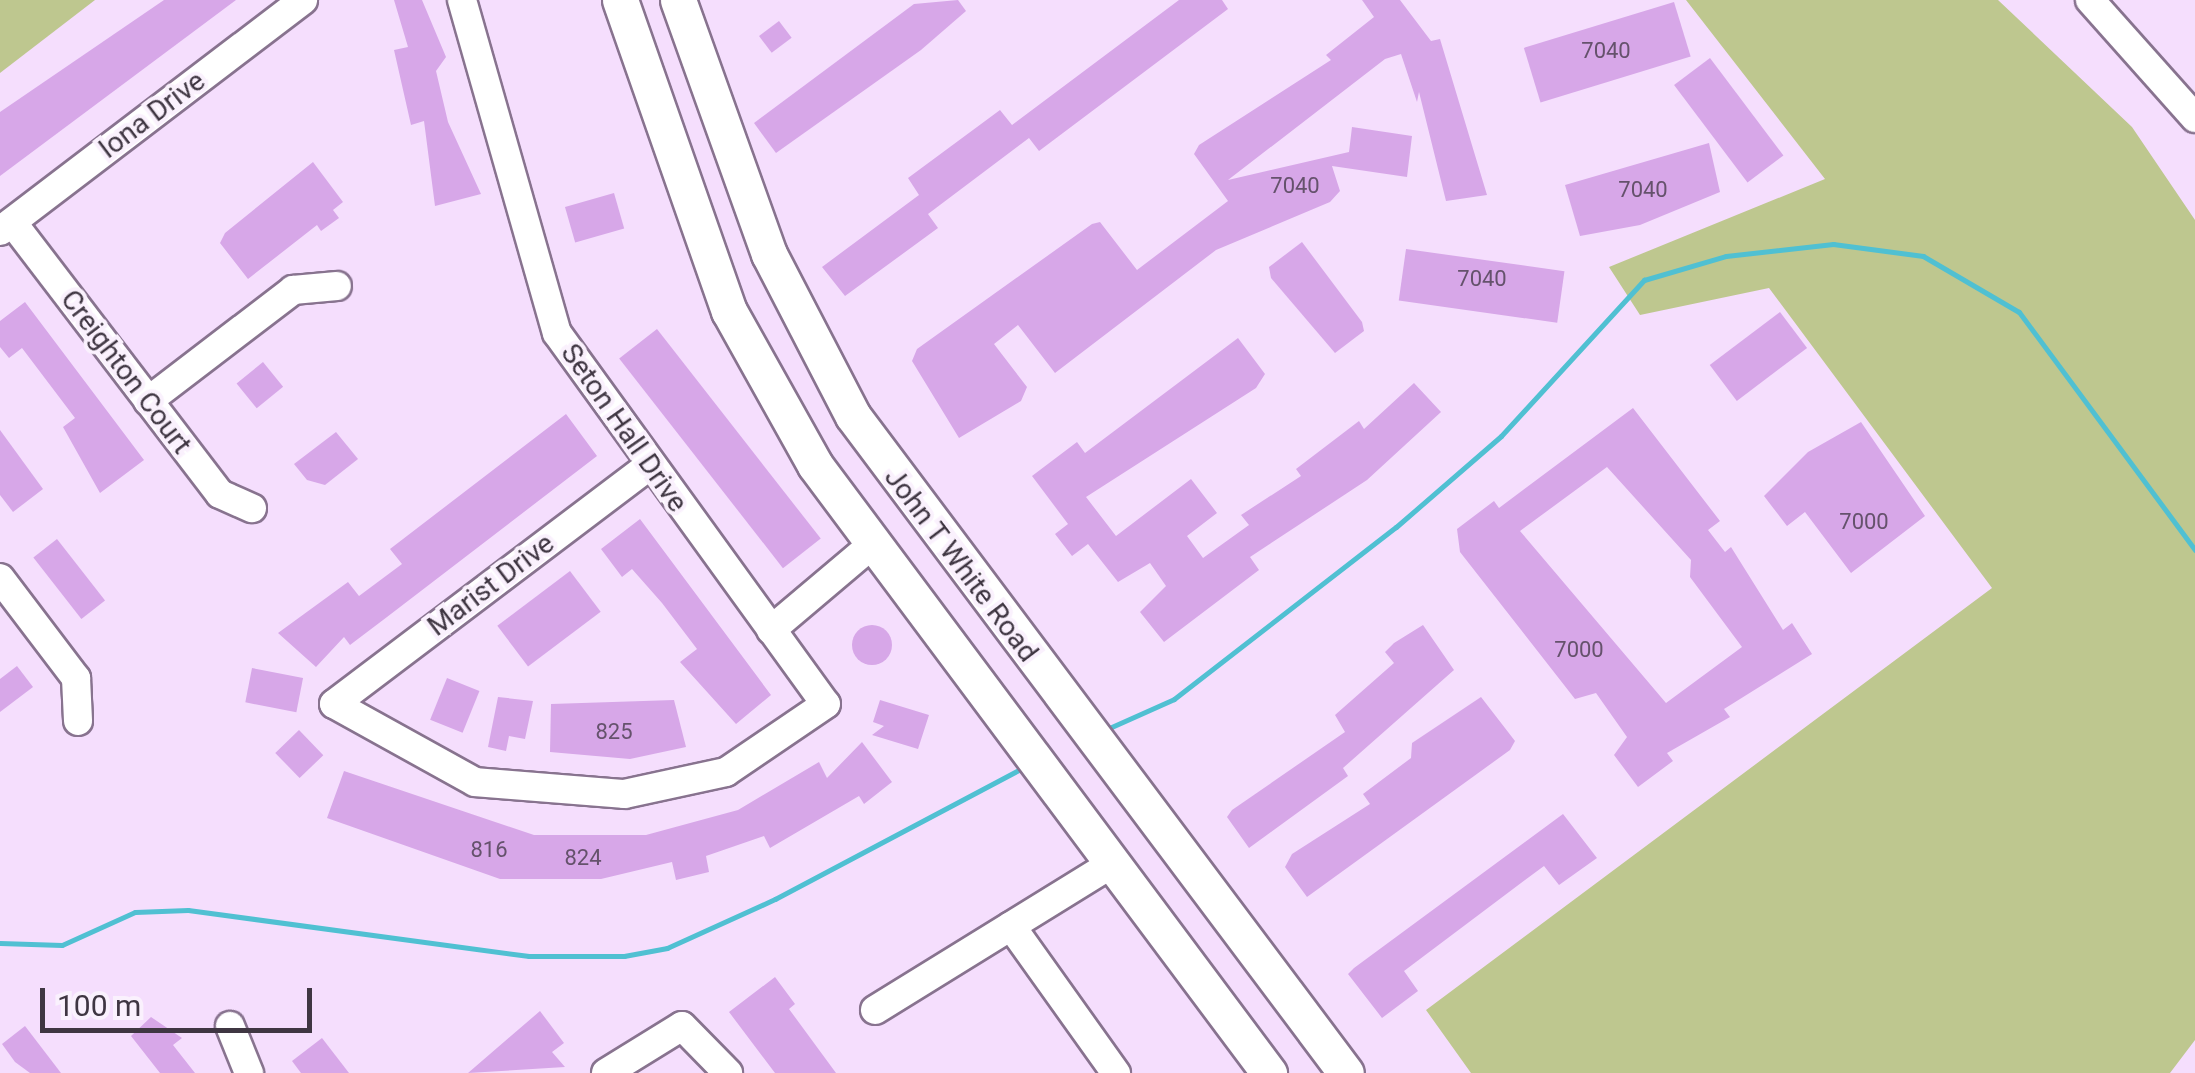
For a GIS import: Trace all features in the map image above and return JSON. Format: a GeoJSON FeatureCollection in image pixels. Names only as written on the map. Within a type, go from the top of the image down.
{"type":"FeatureCollection","features":[{"type":"Feature","properties":{"kind":"main road","name":"John T White Road"},"geometry":{"type":"LineString","coordinates":[[620,0],[729,311],[815,465],[1269,1073]]}},
{"type":"Feature","properties":{"kind":"main road","name":"John T White Road"},"geometry":{"type":"LineString","coordinates":[[678,0],[769,254],[853,416],[916,509],[1346,1073]]}},
{"type":"Feature","properties":{"kind":"main road"},"geometry":{"type":"LineString","coordinates":[[874,543],[916,509]]}},
{"type":"Feature","properties":{"kind":"main road"},"geometry":{"type":"LineString","coordinates":[[1114,863],[1159,828]]}},
{"type":"Feature","properties":{"kind":"street","name":"Iona Drive"},"geometry":{"type":"LineString","coordinates":[[6,226],[304,0]]}},
{"type":"Feature","properties":{"kind":"street","name":"Seton Hall Drive"},"geometry":{"type":"LineString","coordinates":[[462,0],[556,333],[648,466],[826,704]]}},
{"type":"Feature","properties":{"kind":"street"},"geometry":{"type":"LineString","coordinates":[[2090,0],[2195,118]]}},
{"type":"Feature","properties":{"kind":"street","name":"Creighton Court"},"geometry":{"type":"LineString","coordinates":[[6,226],[220,494],[252,508]]}},
{"type":"Feature","properties":{"kind":"street"},"geometry":{"type":"LineString","coordinates":[[148,401],[293,290],[337,286]]}},
{"type":"Feature","properties":{"kind":"street","name":"Marist Drive"},"geometry":{"type":"LineString","coordinates":[[648,466],[334,704],[474,782],[624,794],[726,772],[826,704]]}},
{"type":"Feature","properties":{"kind":"street"},"geometry":{"type":"LineString","coordinates":[[771,630],[874,543]]}},
{"type":"Feature","properties":{"kind":"street"},"geometry":{"type":"LineString","coordinates":[[0,578],[76,678],[78,722]]}},
{"type":"Feature","properties":{"kind":"street"},"geometry":{"type":"LineString","coordinates":[[875,1010],[1114,863]]}},
{"type":"Feature","properties":{"kind":"street"},"geometry":{"type":"LineString","coordinates":[[1011,926],[1116,1073]]}},
{"type":"Feature","properties":{"kind":"street"},"geometry":{"type":"LineString","coordinates":[[230,1026],[249,1073]]}},
{"type":"Feature","properties":{"kind":"street"},"geometry":{"type":"LineString","coordinates":[[606,1073],[682,1026],[728,1073]]}},
{"type":"Feature","properties":{"kind":"green space"},"geometry":{"type":"Polygon","coordinates":[[[0,0],[95,0],[0,73],[0,0]]]}},
{"type":"Feature","properties":{"kind":"green space"},"geometry":{"type":"Polygon","coordinates":[[[1686,0],[1998,0],[2132,127],[2195,220],[2195,1040],[2170,1073],[1471,1073],[1426,1010],[1992,588],[1769,288],[1640,315],[1609,267],[1825,179],[1686,0]]]}},
{"type":"Feature","properties":{"kind":"building"},"geometry":{"type":"Polygon","coordinates":[[[164,0],[236,0],[0,176],[0,112],[164,0]]]}},
{"type":"Feature","properties":{"kind":"building"},"geometry":{"type":"Polygon","coordinates":[[[394,0],[422,0],[446,57],[436,71],[448,122],[481,194],[435,206],[424,121],[411,125],[394,50],[408,47],[394,0]]]}},
{"type":"Feature","properties":{"kind":"building"},"geometry":{"type":"Polygon","coordinates":[[[958,0],[966,11],[921,50],[776,153],[754,123],[914,4],[958,0]]]}},
{"type":"Feature","properties":{"kind":"building"},"geometry":{"type":"Polygon","coordinates":[[[1179,0],[1222,0],[1228,9],[1039,151],[1029,138],[928,214],[938,228],[845,296],[822,267],[919,195],[908,178],[1000,110],[1012,125],[1179,0]]]}},
{"type":"Feature","properties":{"kind":"building"},"geometry":{"type":"Polygon","coordinates":[[[1362,0],[1400,0],[1431,41],[1440,39],[1487,195],[1446,201],[1419,92],[1417,102],[1401,54],[1385,59],[1228,180],[1349,152],[1352,127],[1412,136],[1407,177],[1332,166],[1340,191],[1330,202],[1216,250],[1055,373],[1018,325],[994,344],[1027,387],[1021,401],[959,438],[912,361],[917,349],[1092,224],[1100,222],[1137,270],[1228,201],[1194,154],[1199,145],[1331,60],[1326,55],[1374,17],[1362,0]]]}},
{"type":"Feature","properties":{"kind":"building"},"geometry":{"type":"Polygon","coordinates":[[[1674,2],[1691,57],[1541,102],[1524,48],[1674,2]]]}},
{"type":"Feature","properties":{"kind":"building"},"geometry":{"type":"Polygon","coordinates":[[[779,21],[792,38],[772,53],[759,36],[779,21]]]}},
{"type":"Feature","properties":{"kind":"building"},"geometry":{"type":"Polygon","coordinates":[[[1710,58],[1783,155],[1747,183],[1674,85],[1710,58]]]}},
{"type":"Feature","properties":{"kind":"building"},"geometry":{"type":"Polygon","coordinates":[[[1709,143],[1720,192],[1640,225],[1580,236],[1565,185],[1709,143]]]}},
{"type":"Feature","properties":{"kind":"building"},"geometry":{"type":"Polygon","coordinates":[[[313,162],[343,202],[333,210],[339,218],[321,231],[317,225],[248,279],[220,243],[225,233],[313,162]]]}},
{"type":"Feature","properties":{"kind":"building"},"geometry":{"type":"Polygon","coordinates":[[[614,193],[624,229],[575,243],[565,207],[614,193]]]}},
{"type":"Feature","properties":{"kind":"building"},"geometry":{"type":"Polygon","coordinates":[[[1302,242],[1362,322],[1364,331],[1335,353],[1271,278],[1269,267],[1302,242]]]}},
{"type":"Feature","properties":{"kind":"building"},"geometry":{"type":"Polygon","coordinates":[[[1406,249],[1564,271],[1557,323],[1399,300],[1406,249]]]}},
{"type":"Feature","properties":{"kind":"building"},"geometry":{"type":"Polygon","coordinates":[[[25,302],[144,460],[100,493],[63,427],[75,418],[22,348],[9,358],[0,347],[0,321],[25,302]]]}},
{"type":"Feature","properties":{"kind":"building"},"geometry":{"type":"Polygon","coordinates":[[[1780,312],[1807,348],[1737,401],[1710,365],[1780,312]]]}},
{"type":"Feature","properties":{"kind":"building"},"geometry":{"type":"Polygon","coordinates":[[[657,329],[821,539],[783,568],[619,359],[657,329]]]}},
{"type":"Feature","properties":{"kind":"building"},"geometry":{"type":"Polygon","coordinates":[[[1238,338],[1265,374],[1256,388],[1086,497],[1116,536],[1191,479],[1217,513],[1187,536],[1203,558],[1249,525],[1241,515],[1301,476],[1296,469],[1359,421],[1364,429],[1414,383],[1441,412],[1367,480],[1250,557],[1259,570],[1164,642],[1140,612],[1166,586],[1150,563],[1118,582],[1088,544],[1072,556],[1055,534],[1068,524],[1032,476],[1077,442],[1085,453],[1238,338]]]}},
{"type":"Feature","properties":{"kind":"building"},"geometry":{"type":"Polygon","coordinates":[[[263,362],[283,387],[257,408],[237,383],[263,362]]]}},
{"type":"Feature","properties":{"kind":"building"},"geometry":{"type":"Polygon","coordinates":[[[1633,408],[1720,521],[1708,530],[1725,552],[1731,547],[1783,630],[1792,623],[1812,654],[1724,709],[1730,717],[1667,753],[1673,761],[1638,787],[1614,755],[1627,737],[1596,693],[1575,699],[1460,552],[1457,529],[1494,501],[1499,508],[1633,408]],[[1607,467],[1520,531],[1666,703],[1742,647],[1690,577],[1691,560],[1607,467]]]}},
{"type":"Feature","properties":{"kind":"building"},"geometry":{"type":"Polygon","coordinates":[[[566,414],[597,456],[387,617],[350,645],[344,637],[316,667],[278,633],[348,582],[359,596],[402,564],[390,549],[566,414]]]}},
{"type":"Feature","properties":{"kind":"building"},"geometry":{"type":"Polygon","coordinates":[[[1861,422],[1925,516],[1851,573],[1805,512],[1787,526],[1764,496],[1808,452],[1861,422]]]}},
{"type":"Feature","properties":{"kind":"building"},"geometry":{"type":"Polygon","coordinates":[[[0,430],[43,489],[13,512],[0,495],[0,430]]]}},
{"type":"Feature","properties":{"kind":"building"},"geometry":{"type":"Polygon","coordinates":[[[336,432],[358,459],[325,485],[307,480],[294,464],[336,432]]]}},
{"type":"Feature","properties":{"kind":"building"},"geometry":{"type":"Polygon","coordinates":[[[640,519],[771,695],[736,724],[680,662],[697,649],[662,603],[632,569],[622,577],[601,549],[640,519]]]}},
{"type":"Feature","properties":{"kind":"building"},"geometry":{"type":"Polygon","coordinates":[[[57,539],[105,600],[81,619],[33,557],[57,539]]]}},
{"type":"Feature","properties":{"kind":"building"},"geometry":{"type":"Polygon","coordinates":[[[570,571],[601,612],[528,666],[497,626],[570,571]]]}},
{"type":"Feature","properties":{"kind":"building"},"geometry":{"type":"Polygon","coordinates":[[[872,625],[886,631],[892,645],[886,659],[872,665],[858,659],[852,645],[858,631],[872,625]]]}},
{"type":"Feature","properties":{"kind":"building"},"geometry":{"type":"Polygon","coordinates":[[[1423,625],[1454,670],[1343,768],[1348,776],[1249,848],[1227,817],[1232,810],[1345,732],[1335,715],[1394,663],[1385,652],[1423,625]]]}},
{"type":"Feature","properties":{"kind":"building"},"geometry":{"type":"Polygon","coordinates":[[[17,666],[33,687],[0,712],[0,679],[17,666]]]}},
{"type":"Feature","properties":{"kind":"building"},"geometry":{"type":"Polygon","coordinates":[[[252,668],[303,678],[296,712],[245,702],[252,668]]]}},
{"type":"Feature","properties":{"kind":"building"},"geometry":{"type":"Polygon","coordinates":[[[447,678],[479,691],[463,733],[430,720],[447,678]]]}},
{"type":"Feature","properties":{"kind":"building"},"geometry":{"type":"Polygon","coordinates":[[[498,697],[533,701],[525,739],[509,736],[506,751],[488,747],[498,697]]]}},
{"type":"Feature","properties":{"kind":"building"},"geometry":{"type":"Polygon","coordinates":[[[1481,697],[1515,741],[1510,750],[1307,897],[1285,867],[1292,854],[1370,804],[1363,794],[1411,758],[1412,743],[1481,697]]]}},
{"type":"Feature","properties":{"kind":"building"},"geometry":{"type":"Polygon","coordinates":[[[674,700],[686,747],[630,759],[550,752],[551,704],[674,700]]]}},
{"type":"Feature","properties":{"kind":"building"},"geometry":{"type":"Polygon","coordinates":[[[880,700],[929,715],[918,749],[872,735],[884,726],[873,722],[880,700]]]}},
{"type":"Feature","properties":{"kind":"building"},"geometry":{"type":"Polygon","coordinates":[[[299,730],[323,755],[300,778],[275,753],[299,730]]]}},
{"type":"Feature","properties":{"kind":"building"},"geometry":{"type":"Polygon","coordinates":[[[862,742],[892,782],[864,804],[859,796],[770,848],[764,836],[706,856],[709,872],[676,880],[672,862],[601,879],[500,879],[327,818],[344,771],[534,835],[646,835],[738,810],[819,762],[827,778],[862,742]]]}},
{"type":"Feature","properties":{"kind":"building"},"geometry":{"type":"Polygon","coordinates":[[[1563,814],[1597,858],[1559,885],[1544,866],[1521,883],[1404,971],[1418,991],[1382,1018],[1348,974],[1563,814]]]}},
{"type":"Feature","properties":{"kind":"building"},"geometry":{"type":"Polygon","coordinates":[[[775,977],[795,1004],[789,1009],[836,1073],[775,1073],[729,1012],[775,977]]]}},
{"type":"Feature","properties":{"kind":"building"},"geometry":{"type":"Polygon","coordinates":[[[540,1011],[564,1043],[552,1052],[565,1067],[468,1073],[540,1011]]]}},
{"type":"Feature","properties":{"kind":"building"},"geometry":{"type":"Polygon","coordinates":[[[151,1017],[182,1038],[173,1045],[195,1073],[160,1073],[131,1036],[151,1017]]]}},
{"type":"Feature","properties":{"kind":"building"},"geometry":{"type":"Polygon","coordinates":[[[25,1026],[61,1073],[30,1073],[15,1062],[2,1044],[25,1026]]]}},
{"type":"Feature","properties":{"kind":"building"},"geometry":{"type":"Polygon","coordinates":[[[322,1038],[349,1073],[301,1073],[292,1061],[322,1038]]]}},
{"type":"Feature","properties":{"kind":"waterway"},"geometry":{"type":"LineString","coordinates":[[1107,729],[1174,699],[1396,527],[1501,436],[1644,280],[1726,256],[1833,244],[1923,256],[2019,312],[2195,550]]}},
{"type":"Feature","properties":{"kind":"waterway"},"geometry":{"type":"LineString","coordinates":[[0,943],[62,945],[135,912],[188,910],[529,956],[624,956],[667,948],[775,899],[1026,766]]}}]}
